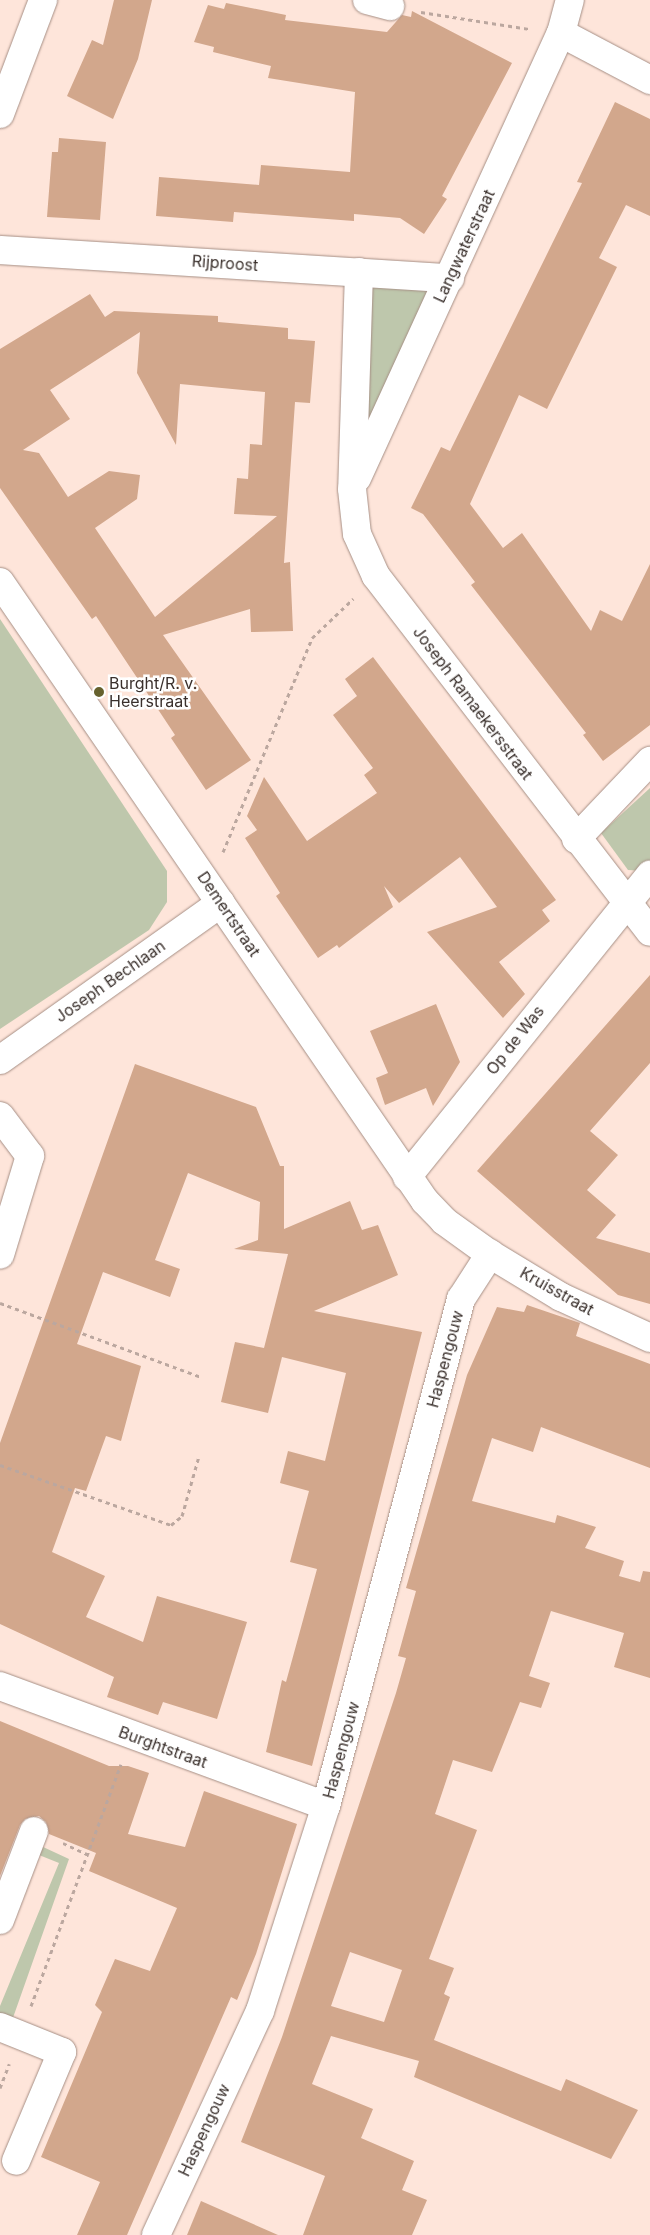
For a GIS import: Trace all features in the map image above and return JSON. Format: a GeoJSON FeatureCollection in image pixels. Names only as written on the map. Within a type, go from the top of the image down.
{"type":"FeatureCollection","features":[{"type":"Feature","properties":{"kind":"street"},"geometry":{"type":"LineString","coordinates":[[0,114],[43,0]]}},
{"type":"Feature","properties":{"kind":"street","name":"Langwaterstraat"},"geometry":{"type":"LineString","coordinates":[[352,489],[561,33],[570,0]]}},
{"type":"Feature","properties":{"kind":"street"},"geometry":{"type":"LineString","coordinates":[[561,33],[650,80]]}},
{"type":"Feature","properties":{"kind":"street","name":"Rijproost"},"geometry":{"type":"LineString","coordinates":[[0,250],[450,278]]}},
{"type":"Feature","properties":{"kind":"street","name":"Joseph Ramaekersstraat"},"geometry":{"type":"LineString","coordinates":[[359,272],[352,489],[357,534],[376,576],[624,903]]}},
{"type":"Feature","properties":{"kind":"street","name":"Demertstraat"},"geometry":{"type":"LineString","coordinates":[[0,582],[407,1177],[444,1221],[467,1237]]}},
{"type":"Feature","properties":{"kind":"street"},"geometry":{"type":"LineString","coordinates":[[576,840],[650,761]]}},
{"type":"Feature","properties":{"kind":"street","name":"Op de Was"},"geometry":{"type":"LineString","coordinates":[[407,1177],[624,903],[650,874]]}},
{"type":"Feature","properties":{"kind":"street","name":"Joseph Bechlaan"},"geometry":{"type":"LineString","coordinates":[[0,1060],[215,894]]}},
{"type":"Feature","properties":{"kind":"street"},"geometry":{"type":"LineString","coordinates":[[624,903],[650,932]]}},
{"type":"Feature","properties":{"kind":"street"},"geometry":{"type":"LineString","coordinates":[[0,1116],[30,1156],[0,1254]]}},
{"type":"Feature","properties":{"kind":"street","name":"Kruisstraat"},"geometry":{"type":"LineString","coordinates":[[467,1237],[490,1254],[561,1296],[650,1338]]}},
{"type":"Feature","properties":{"kind":"street","name":"Haspengouw"},"geometry":{"type":"LineString","coordinates":[[156,2235],[260,2011],[326,1806],[461,1300],[490,1254]]}},
{"type":"Feature","properties":{"kind":"street","name":"Burghtstraat"},"geometry":{"type":"LineString","coordinates":[[0,1686],[326,1806]]}},
{"type":"Feature","properties":{"kind":"street"},"geometry":{"type":"LineString","coordinates":[[0,1920],[34,1831]]}},
{"type":"Feature","properties":{"kind":"street"},"geometry":{"type":"LineString","coordinates":[[10,2031],[62,2052],[16,2161]]}},
{"type":"Feature","properties":{"kind":"path"},"geometry":{"type":"LineString","coordinates":[[378,3],[561,33]]}},
{"type":"Feature","properties":{"kind":"path"},"geometry":{"type":"LineString","coordinates":[[215,894],[312,638],[376,576]]}},
{"type":"Feature","properties":{"kind":"path"},"geometry":{"type":"LineString","coordinates":[[0,1303],[202,1377]]}},
{"type":"Feature","properties":{"kind":"path"},"geometry":{"type":"LineString","coordinates":[[0,1465],[171,1525],[182,1516],[198,1456]]}},
{"type":"Feature","properties":{"kind":"path"},"geometry":{"type":"LineString","coordinates":[[0,2088],[10,2031],[132,1735]]}},
{"type":"Feature","properties":{"kind":"green space"},"geometry":{"type":"Polygon","coordinates":[[[365,278],[442,284],[356,469],[365,278]]]}},
{"type":"Feature","properties":{"kind":"green space"},"geometry":{"type":"Polygon","coordinates":[[[0,619],[167,871],[167,902],[149,930],[0,1029],[0,619]]]}},
{"type":"Feature","properties":{"kind":"green space"},"geometry":{"type":"Polygon","coordinates":[[[650,788],[650,863],[643,871],[628,870],[601,833],[650,788]]]}},
{"type":"Feature","properties":{"kind":"green space"},"geometry":{"type":"Polygon","coordinates":[[[41,1846],[69,1859],[9,2029],[0,2026],[0,2006],[59,1863],[34,1853],[41,1846]]]}},
{"type":"Feature","properties":{"kind":"building"},"geometry":{"type":"Polygon","coordinates":[[[114,0],[152,0],[138,59],[113,119],[67,96],[92,40],[103,45],[114,0]]]}},
{"type":"Feature","properties":{"kind":"building"},"geometry":{"type":"Polygon","coordinates":[[[226,3],[286,15],[285,20],[387,32],[402,15],[411,17],[412,11],[512,63],[442,196],[447,199],[424,234],[400,218],[354,214],[354,221],[234,212],[233,222],[156,216],[159,177],[259,185],[261,165],[350,172],[355,92],[268,78],[271,66],[213,52],[214,47],[194,42],[208,5],[224,9],[226,3]]]}},
{"type":"Feature","properties":{"kind":"building"},"geometry":{"type":"Polygon","coordinates":[[[615,102],[650,119],[650,216],[626,205],[599,258],[617,267],[547,409],[519,395],[470,504],[503,548],[522,533],[591,631],[600,610],[622,621],[650,564],[650,725],[603,761],[583,735],[586,733],[471,585],[475,582],[423,514],[411,508],[441,447],[450,451],[582,183],[577,182],[615,102]]]}},
{"type":"Feature","properties":{"kind":"building"},"geometry":{"type":"Polygon","coordinates":[[[59,138],[106,142],[100,220],[47,217],[52,152],[58,152],[59,138]]]}},
{"type":"Feature","properties":{"kind":"building"},"geometry":{"type":"Polygon","coordinates":[[[90,294],[105,317],[114,311],[218,316],[218,322],[288,328],[288,339],[315,341],[310,403],[295,402],[284,563],[290,562],[293,631],[251,632],[250,609],[163,635],[251,760],[206,790],[171,738],[175,735],[96,616],[92,619],[0,488],[0,349],[90,294]],[[140,332],[50,390],[70,419],[23,450],[39,453],[68,497],[109,471],[140,475],[137,499],[95,528],[155,617],[277,516],[234,514],[237,478],[248,479],[250,444],[262,445],[265,392],[180,384],[176,445],[137,373],[140,332]]]}},
{"type":"Feature","properties":{"kind":"building"},"geometry":{"type":"Polygon","coordinates":[[[373,657],[556,900],[542,910],[550,921],[499,962],[525,994],[503,1018],[427,932],[497,907],[460,857],[399,903],[384,886],[393,907],[339,948],[337,945],[318,958],[276,896],[280,893],[245,838],[257,830],[247,816],[264,777],[307,841],[377,793],[364,775],[373,768],[333,715],[357,696],[345,679],[373,657]]]}},
{"type":"Feature","properties":{"kind":"building"},"geometry":{"type":"Polygon","coordinates":[[[650,975],[650,1063],[590,1131],[618,1155],[587,1190],[616,1215],[596,1238],[650,1253],[650,1304],[618,1295],[477,1171],[650,975]]]}},
{"type":"Feature","properties":{"kind":"building"},"geometry":{"type":"Polygon","coordinates":[[[436,1004],[460,1062],[433,1106],[426,1088],[385,1105],[376,1078],[388,1073],[370,1031],[436,1004]]]}},
{"type":"Feature","properties":{"kind":"building"},"geometry":{"type":"Polygon","coordinates":[[[135,1064],[256,1107],[280,1166],[284,1166],[284,1229],[350,1201],[362,1230],[378,1225],[398,1275],[314,1311],[422,1332],[312,1766],[266,1752],[282,1680],[286,1682],[317,1569],[290,1562],[309,1491],[280,1483],[288,1451],[325,1461],[346,1373],[282,1357],[268,1413],[221,1402],[235,1342],[264,1348],[288,1254],[234,1249],[258,1240],[260,1202],[188,1173],[155,1260],[180,1269],[170,1297],[103,1272],[77,1344],[141,1366],[121,1441],[106,1436],[86,1491],[75,1488],[52,1552],[105,1576],[86,1617],[143,1642],[157,1596],[247,1622],[217,1719],[163,1702],[158,1715],[107,1697],[114,1677],[0,1624],[0,1443],[135,1064]]]}},
{"type":"Feature","properties":{"kind":"building"},"geometry":{"type":"Polygon","coordinates":[[[527,1305],[580,1323],[576,1336],[650,1364],[650,1468],[541,1427],[533,1452],[492,1438],[472,1501],[555,1523],[557,1515],[596,1527],[585,1548],[624,1561],[619,1576],[640,1582],[643,1571],[650,1572],[650,1678],[614,1667],[624,1633],[551,1611],[529,1676],[550,1683],[541,1708],[520,1702],[492,1772],[453,1760],[435,1814],[477,1830],[429,1959],[454,1968],[444,1994],[450,1997],[434,2040],[561,2091],[566,2079],[638,2110],[611,2159],[414,2077],[419,2061],[331,2036],[312,2084],[373,2109],[361,2138],[414,2161],[402,2190],[427,2200],[412,2235],[303,2235],[325,2176],[241,2142],[282,2037],[396,1693],[406,1658],[398,1656],[416,1591],[406,1588],[467,1375],[497,1307],[524,1312],[527,1305]],[[350,1952],[331,2006],[384,2022],[402,1970],[350,1952]]]}},
{"type":"Feature","properties":{"kind":"building"},"geometry":{"type":"Polygon","coordinates":[[[0,1721],[109,1766],[128,1766],[149,1773],[128,1834],[185,1847],[204,1791],[297,1824],[256,1954],[237,2000],[231,1997],[127,2235],[77,2235],[100,2182],[41,2157],[102,2012],[95,2005],[115,1959],[150,1971],[177,1908],[89,1871],[96,1853],[49,1834],[46,1822],[39,1816],[25,1819],[20,1825],[0,1876],[0,1721]]]}},
{"type":"Feature","properties":{"kind":"building"},"geometry":{"type":"Polygon","coordinates":[[[201,2201],[278,2235],[187,2235],[201,2201]]]}},
{"type":"Feature","properties":{"kind":"place","name":"Burght/R. v. Heerstraat"},"geometry":{"type":"Point","coordinates":[99,692]}}]}
